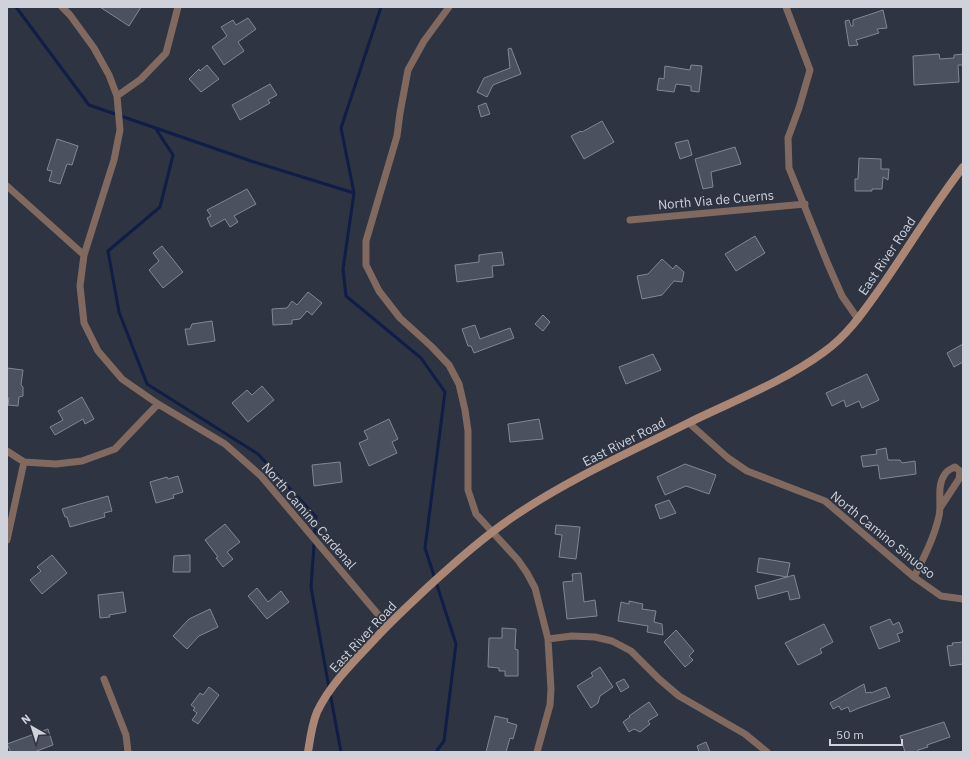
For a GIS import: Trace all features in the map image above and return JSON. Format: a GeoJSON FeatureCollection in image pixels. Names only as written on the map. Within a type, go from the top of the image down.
{"type":"FeatureCollection","features":[{"type":"Feature","properties":{"kind":"street","name":"North Camino Cardenal"},"geometry":{"type":"LineString","coordinates":[[62,7],[94,48],[109,75],[117,96],[120,130],[114,160],[84,255],[80,286],[84,323],[98,351],[122,379],[158,404],[225,444],[261,476],[387,625]]}},
{"type":"Feature","properties":{"kind":"street"},"geometry":{"type":"LineString","coordinates":[[117,96],[140,79],[166,53],[178,7]]}},
{"type":"Feature","properties":{"kind":"street"},"geometry":{"type":"LineString","coordinates":[[449,7],[424,41],[408,70],[397,136],[383,188],[366,241],[366,265],[384,298],[400,318],[431,346],[449,365],[459,384],[468,431],[468,490],[476,514],[518,560],[535,588],[548,639],[550,667],[550,705],[537,752]]}},
{"type":"Feature","properties":{"kind":"street"},"geometry":{"type":"LineString","coordinates":[[786,7],[810,70],[799,108],[788,138],[789,168],[842,296],[858,319]]}},
{"type":"Feature","properties":{"kind":"street","name":"East River Road"},"geometry":{"type":"LineString","coordinates":[[308,752],[317,713],[328,694],[353,663],[387,625],[469,550],[493,531],[557,489],[781,378],[824,352],[838,341],[858,319],[898,263],[934,206],[963,168]]}},
{"type":"Feature","properties":{"kind":"street"},"geometry":{"type":"LineString","coordinates":[[7,186],[84,255]]}},
{"type":"Feature","properties":{"kind":"street","name":"North Via de Cuerns"},"geometry":{"type":"LineString","coordinates":[[630,220],[805,204]]}},
{"type":"Feature","properties":{"kind":"street"},"geometry":{"type":"LineString","coordinates":[[7,451],[24,462],[56,464],[82,461],[115,449],[158,404]]}},
{"type":"Feature","properties":{"kind":"street","name":"North Camino Sinuoso"},"geometry":{"type":"LineString","coordinates":[[689,423],[728,458],[747,471],[825,502],[914,577],[941,596],[963,599]]}},
{"type":"Feature","properties":{"kind":"street"},"geometry":{"type":"LineString","coordinates":[[7,540],[24,462]]}},
{"type":"Feature","properties":{"kind":"street"},"geometry":{"type":"LineString","coordinates":[[914,577],[933,539],[940,514],[940,508],[941,485],[944,474],[955,467],[960,471],[959,478],[940,508]]}},
{"type":"Feature","properties":{"kind":"street"},"geometry":{"type":"LineString","coordinates":[[548,639],[572,636],[595,637],[612,641],[631,651],[659,679],[679,696],[745,734],[767,752]]}},
{"type":"Feature","properties":{"kind":"street"},"geometry":{"type":"LineString","coordinates":[[104,679],[126,735],[128,752]]}},
{"type":"Feature","properties":{"kind":"building"},"geometry":{"type":"Polygon","coordinates":[[[100,7],[141,7],[129,26],[100,7]]]}},
{"type":"Feature","properties":{"kind":"building"},"geometry":{"type":"Polygon","coordinates":[[[883,10],[887,28],[877,29],[879,33],[856,40],[858,45],[849,46],[845,21],[849,20],[851,26],[853,26],[853,20],[883,10]]]}},
{"type":"Feature","properties":{"kind":"building"},"geometry":{"type":"Polygon","coordinates":[[[248,18],[256,29],[238,42],[244,51],[224,65],[212,47],[227,36],[221,27],[233,20],[236,25],[248,18]]]}},
{"type":"Feature","properties":{"kind":"building"},"geometry":{"type":"Polygon","coordinates":[[[511,48],[521,74],[493,85],[487,97],[477,92],[484,78],[510,68],[508,49],[511,48]]]}},
{"type":"Feature","properties":{"kind":"building"},"geometry":{"type":"Polygon","coordinates":[[[939,54],[940,59],[954,58],[954,55],[963,54],[963,65],[958,65],[959,82],[914,85],[913,56],[939,54]]]}},
{"type":"Feature","properties":{"kind":"building"},"geometry":{"type":"Polygon","coordinates":[[[207,65],[219,79],[201,92],[189,79],[199,69],[200,71],[207,65]]]}},
{"type":"Feature","properties":{"kind":"building"},"geometry":{"type":"Polygon","coordinates":[[[691,65],[702,66],[699,92],[691,91],[691,86],[676,84],[674,92],[657,90],[659,78],[664,79],[665,66],[690,70],[691,65]]]}},
{"type":"Feature","properties":{"kind":"building"},"geometry":{"type":"Polygon","coordinates":[[[270,84],[277,95],[268,100],[270,103],[240,120],[232,105],[270,84]]]}},
{"type":"Feature","properties":{"kind":"building"},"geometry":{"type":"Polygon","coordinates":[[[486,103],[490,114],[481,117],[478,106],[486,103]]]}},
{"type":"Feature","properties":{"kind":"building"},"geometry":{"type":"Polygon","coordinates":[[[602,121],[614,142],[584,159],[571,136],[602,121]]]}},
{"type":"Feature","properties":{"kind":"building"},"geometry":{"type":"Polygon","coordinates":[[[57,139],[78,146],[72,165],[67,164],[60,184],[49,181],[52,171],[47,170],[57,139]]]}},
{"type":"Feature","properties":{"kind":"building"},"geometry":{"type":"Polygon","coordinates":[[[688,140],[692,155],[680,159],[675,143],[688,140]]]}},
{"type":"Feature","properties":{"kind":"building"},"geometry":{"type":"Polygon","coordinates":[[[735,147],[741,164],[711,172],[713,187],[703,189],[695,159],[735,147]]]}},
{"type":"Feature","properties":{"kind":"building"},"geometry":{"type":"Polygon","coordinates":[[[859,158],[881,159],[881,169],[889,169],[888,180],[883,177],[882,189],[872,189],[872,191],[855,191],[855,179],[858,179],[859,158]]]}},
{"type":"Feature","properties":{"kind":"building"},"geometry":{"type":"Polygon","coordinates":[[[247,189],[256,204],[234,216],[238,222],[230,227],[225,219],[211,227],[207,218],[211,216],[207,210],[247,189]]]}},
{"type":"Feature","properties":{"kind":"building"},"geometry":{"type":"Polygon","coordinates":[[[755,236],[765,253],[736,271],[725,254],[755,236]]]}},
{"type":"Feature","properties":{"kind":"building"},"geometry":{"type":"Polygon","coordinates":[[[162,246],[183,272],[163,288],[149,270],[159,261],[153,253],[162,246]]]}},
{"type":"Feature","properties":{"kind":"building"},"geometry":{"type":"Polygon","coordinates":[[[502,252],[504,265],[492,266],[493,277],[457,282],[455,265],[479,262],[479,255],[502,252]]]}},
{"type":"Feature","properties":{"kind":"building"},"geometry":{"type":"Polygon","coordinates":[[[662,259],[673,269],[676,265],[684,272],[682,282],[674,281],[662,295],[642,299],[637,276],[648,274],[662,259]]]}},
{"type":"Feature","properties":{"kind":"building"},"geometry":{"type":"Polygon","coordinates":[[[308,292],[322,303],[312,315],[307,311],[300,319],[292,320],[292,324],[273,325],[272,309],[287,308],[292,301],[297,305],[308,292]]]}},
{"type":"Feature","properties":{"kind":"building"},"geometry":{"type":"Polygon","coordinates":[[[543,315],[550,322],[543,331],[535,324],[543,315]]]}},
{"type":"Feature","properties":{"kind":"building"},"geometry":{"type":"Polygon","coordinates":[[[212,321],[215,341],[188,345],[185,329],[190,329],[192,324],[212,321]]]}},
{"type":"Feature","properties":{"kind":"building"},"geometry":{"type":"Polygon","coordinates":[[[475,325],[480,339],[510,328],[514,338],[474,353],[471,346],[468,346],[462,329],[475,325]]]}},
{"type":"Feature","properties":{"kind":"building"},"geometry":{"type":"Polygon","coordinates":[[[963,344],[963,362],[954,367],[947,353],[963,344]]]}},
{"type":"Feature","properties":{"kind":"building"},"geometry":{"type":"Polygon","coordinates":[[[653,354],[661,370],[626,384],[619,367],[653,354]]]}},
{"type":"Feature","properties":{"kind":"building"},"geometry":{"type":"Polygon","coordinates":[[[7,368],[23,370],[21,385],[23,387],[23,396],[19,397],[18,406],[8,405],[7,368]]]}},
{"type":"Feature","properties":{"kind":"building"},"geometry":{"type":"Polygon","coordinates":[[[867,374],[879,400],[862,408],[859,401],[846,407],[844,400],[832,406],[826,393],[867,374]]]}},
{"type":"Feature","properties":{"kind":"building"},"geometry":{"type":"Polygon","coordinates":[[[262,386],[274,400],[248,422],[232,403],[247,390],[252,395],[262,386]]]}},
{"type":"Feature","properties":{"kind":"building"},"geometry":{"type":"Polygon","coordinates":[[[82,397],[94,419],[85,424],[83,419],[55,435],[50,427],[63,420],[58,411],[82,397]]]}},
{"type":"Feature","properties":{"kind":"building"},"geometry":{"type":"Polygon","coordinates":[[[389,419],[398,439],[392,442],[397,453],[369,466],[359,443],[368,439],[364,431],[389,419]]]}},
{"type":"Feature","properties":{"kind":"building"},"geometry":{"type":"Polygon","coordinates":[[[539,419],[543,439],[510,442],[508,424],[539,419]]]}},
{"type":"Feature","properties":{"kind":"building"},"geometry":{"type":"Polygon","coordinates":[[[886,448],[888,460],[900,460],[902,463],[915,461],[916,474],[880,479],[878,465],[863,467],[861,456],[877,454],[876,450],[886,448]]]}},
{"type":"Feature","properties":{"kind":"building"},"geometry":{"type":"Polygon","coordinates":[[[340,462],[342,482],[314,486],[312,465],[340,462]]]}},
{"type":"Feature","properties":{"kind":"building"},"geometry":{"type":"Polygon","coordinates":[[[685,464],[716,475],[709,494],[686,486],[665,495],[657,477],[685,464]]]}},
{"type":"Feature","properties":{"kind":"building"},"geometry":{"type":"Polygon","coordinates":[[[178,476],[183,492],[173,495],[174,498],[156,503],[150,482],[167,477],[168,479],[178,476]]]}},
{"type":"Feature","properties":{"kind":"building"},"geometry":{"type":"Polygon","coordinates":[[[108,496],[112,511],[104,513],[105,517],[70,527],[67,517],[65,517],[62,509],[108,496]]]}},
{"type":"Feature","properties":{"kind":"building"},"geometry":{"type":"Polygon","coordinates":[[[669,500],[676,513],[660,519],[655,505],[669,500]]]}},
{"type":"Feature","properties":{"kind":"building"},"geometry":{"type":"Polygon","coordinates":[[[225,524],[240,542],[227,552],[233,559],[223,567],[216,558],[218,557],[205,540],[225,524]]]}},
{"type":"Feature","properties":{"kind":"building"},"geometry":{"type":"Polygon","coordinates":[[[556,525],[580,527],[576,559],[559,557],[562,535],[555,534],[556,525]]]}},
{"type":"Feature","properties":{"kind":"building"},"geometry":{"type":"Polygon","coordinates":[[[52,555],[67,573],[42,594],[30,580],[41,571],[37,567],[52,555]]]}},
{"type":"Feature","properties":{"kind":"building"},"geometry":{"type":"Polygon","coordinates":[[[190,555],[190,572],[173,572],[174,556],[190,555]]]}},
{"type":"Feature","properties":{"kind":"building"},"geometry":{"type":"Polygon","coordinates":[[[759,558],[790,563],[787,577],[757,572],[759,558]]]}},
{"type":"Feature","properties":{"kind":"building"},"geometry":{"type":"Polygon","coordinates":[[[581,573],[584,602],[595,600],[597,616],[567,619],[563,582],[573,581],[572,574],[581,573]]]}},
{"type":"Feature","properties":{"kind":"building"},"geometry":{"type":"Polygon","coordinates":[[[794,575],[800,598],[790,600],[788,591],[758,599],[755,586],[794,575]]]}},
{"type":"Feature","properties":{"kind":"building"},"geometry":{"type":"Polygon","coordinates":[[[257,588],[268,602],[281,591],[289,602],[267,619],[248,596],[257,588]]]}},
{"type":"Feature","properties":{"kind":"building"},"geometry":{"type":"Polygon","coordinates":[[[123,592],[126,612],[109,615],[110,617],[100,618],[98,595],[123,592]]]}},
{"type":"Feature","properties":{"kind":"building"},"geometry":{"type":"Polygon","coordinates":[[[629,601],[643,604],[642,609],[656,611],[654,622],[662,624],[663,635],[647,632],[648,626],[618,621],[621,602],[629,604],[629,601]]]}},
{"type":"Feature","properties":{"kind":"building"},"geometry":{"type":"Polygon","coordinates":[[[210,609],[218,627],[199,636],[187,649],[173,636],[189,619],[210,609]]]}},
{"type":"Feature","properties":{"kind":"building"},"geometry":{"type":"Polygon","coordinates":[[[890,619],[893,625],[899,622],[903,632],[897,634],[900,641],[879,649],[870,627],[890,619]]]}},
{"type":"Feature","properties":{"kind":"building"},"geometry":{"type":"Polygon","coordinates":[[[824,624],[833,642],[820,649],[822,653],[798,665],[785,643],[824,624]]]}},
{"type":"Feature","properties":{"kind":"building"},"geometry":{"type":"Polygon","coordinates":[[[502,628],[516,629],[515,649],[518,650],[518,676],[505,676],[505,671],[499,671],[499,668],[488,667],[489,638],[502,638],[502,628]]]}},
{"type":"Feature","properties":{"kind":"building"},"geometry":{"type":"Polygon","coordinates":[[[676,630],[694,651],[689,656],[693,660],[685,667],[664,642],[676,630]]]}},
{"type":"Feature","properties":{"kind":"building"},"geometry":{"type":"Polygon","coordinates":[[[963,642],[963,664],[950,666],[947,646],[953,645],[952,643],[963,642]]]}},
{"type":"Feature","properties":{"kind":"building"},"geometry":{"type":"Polygon","coordinates":[[[600,667],[613,687],[600,696],[598,703],[591,708],[577,686],[593,676],[591,673],[600,667]]]}},
{"type":"Feature","properties":{"kind":"building"},"geometry":{"type":"Polygon","coordinates":[[[624,679],[629,687],[621,692],[616,683],[624,679]]]}},
{"type":"Feature","properties":{"kind":"building"},"geometry":{"type":"Polygon","coordinates":[[[864,684],[866,693],[871,693],[886,687],[890,697],[850,712],[848,707],[841,710],[839,706],[833,709],[830,703],[864,684]]]}},
{"type":"Feature","properties":{"kind":"building"},"geometry":{"type":"Polygon","coordinates":[[[209,687],[219,695],[198,724],[192,720],[197,713],[193,710],[195,708],[191,705],[200,693],[203,695],[209,687]]]}},
{"type":"Feature","properties":{"kind":"building"},"geometry":{"type":"Polygon","coordinates":[[[649,702],[658,715],[648,721],[650,724],[640,732],[634,729],[629,732],[623,722],[649,702]]]}},
{"type":"Feature","properties":{"kind":"building"},"geometry":{"type":"Polygon","coordinates":[[[495,716],[508,719],[507,722],[517,725],[513,739],[510,738],[506,752],[486,752],[495,716]]]}},
{"type":"Feature","properties":{"kind":"building"},"geometry":{"type":"Polygon","coordinates":[[[944,722],[950,737],[927,745],[928,747],[918,750],[918,752],[905,752],[900,736],[944,722]]]}},
{"type":"Feature","properties":{"kind":"building"},"geometry":{"type":"Polygon","coordinates":[[[48,729],[53,745],[34,752],[11,752],[7,744],[48,729]]]}},
{"type":"Feature","properties":{"kind":"building"},"geometry":{"type":"Polygon","coordinates":[[[706,742],[710,752],[699,752],[697,746],[706,742]]]}},
{"type":"Feature","properties":{"kind":"waterway"},"geometry":{"type":"LineString","coordinates":[[16,7],[89,105],[254,162],[354,193],[343,269],[346,296],[421,358],[445,392],[425,548],[456,644],[444,741],[436,752]]}},
{"type":"Feature","properties":{"kind":"waterway"},"geometry":{"type":"LineString","coordinates":[[354,193],[341,128],[381,7]]}},
{"type":"Feature","properties":{"kind":"waterway"},"geometry":{"type":"LineString","coordinates":[[156,129],[173,155],[160,207],[108,251],[119,312],[147,384],[258,454],[316,517],[311,587],[329,688]]}},
{"type":"Feature","properties":{"kind":"waterway"},"geometry":{"type":"LineString","coordinates":[[330,693],[341,752]]}}]}
